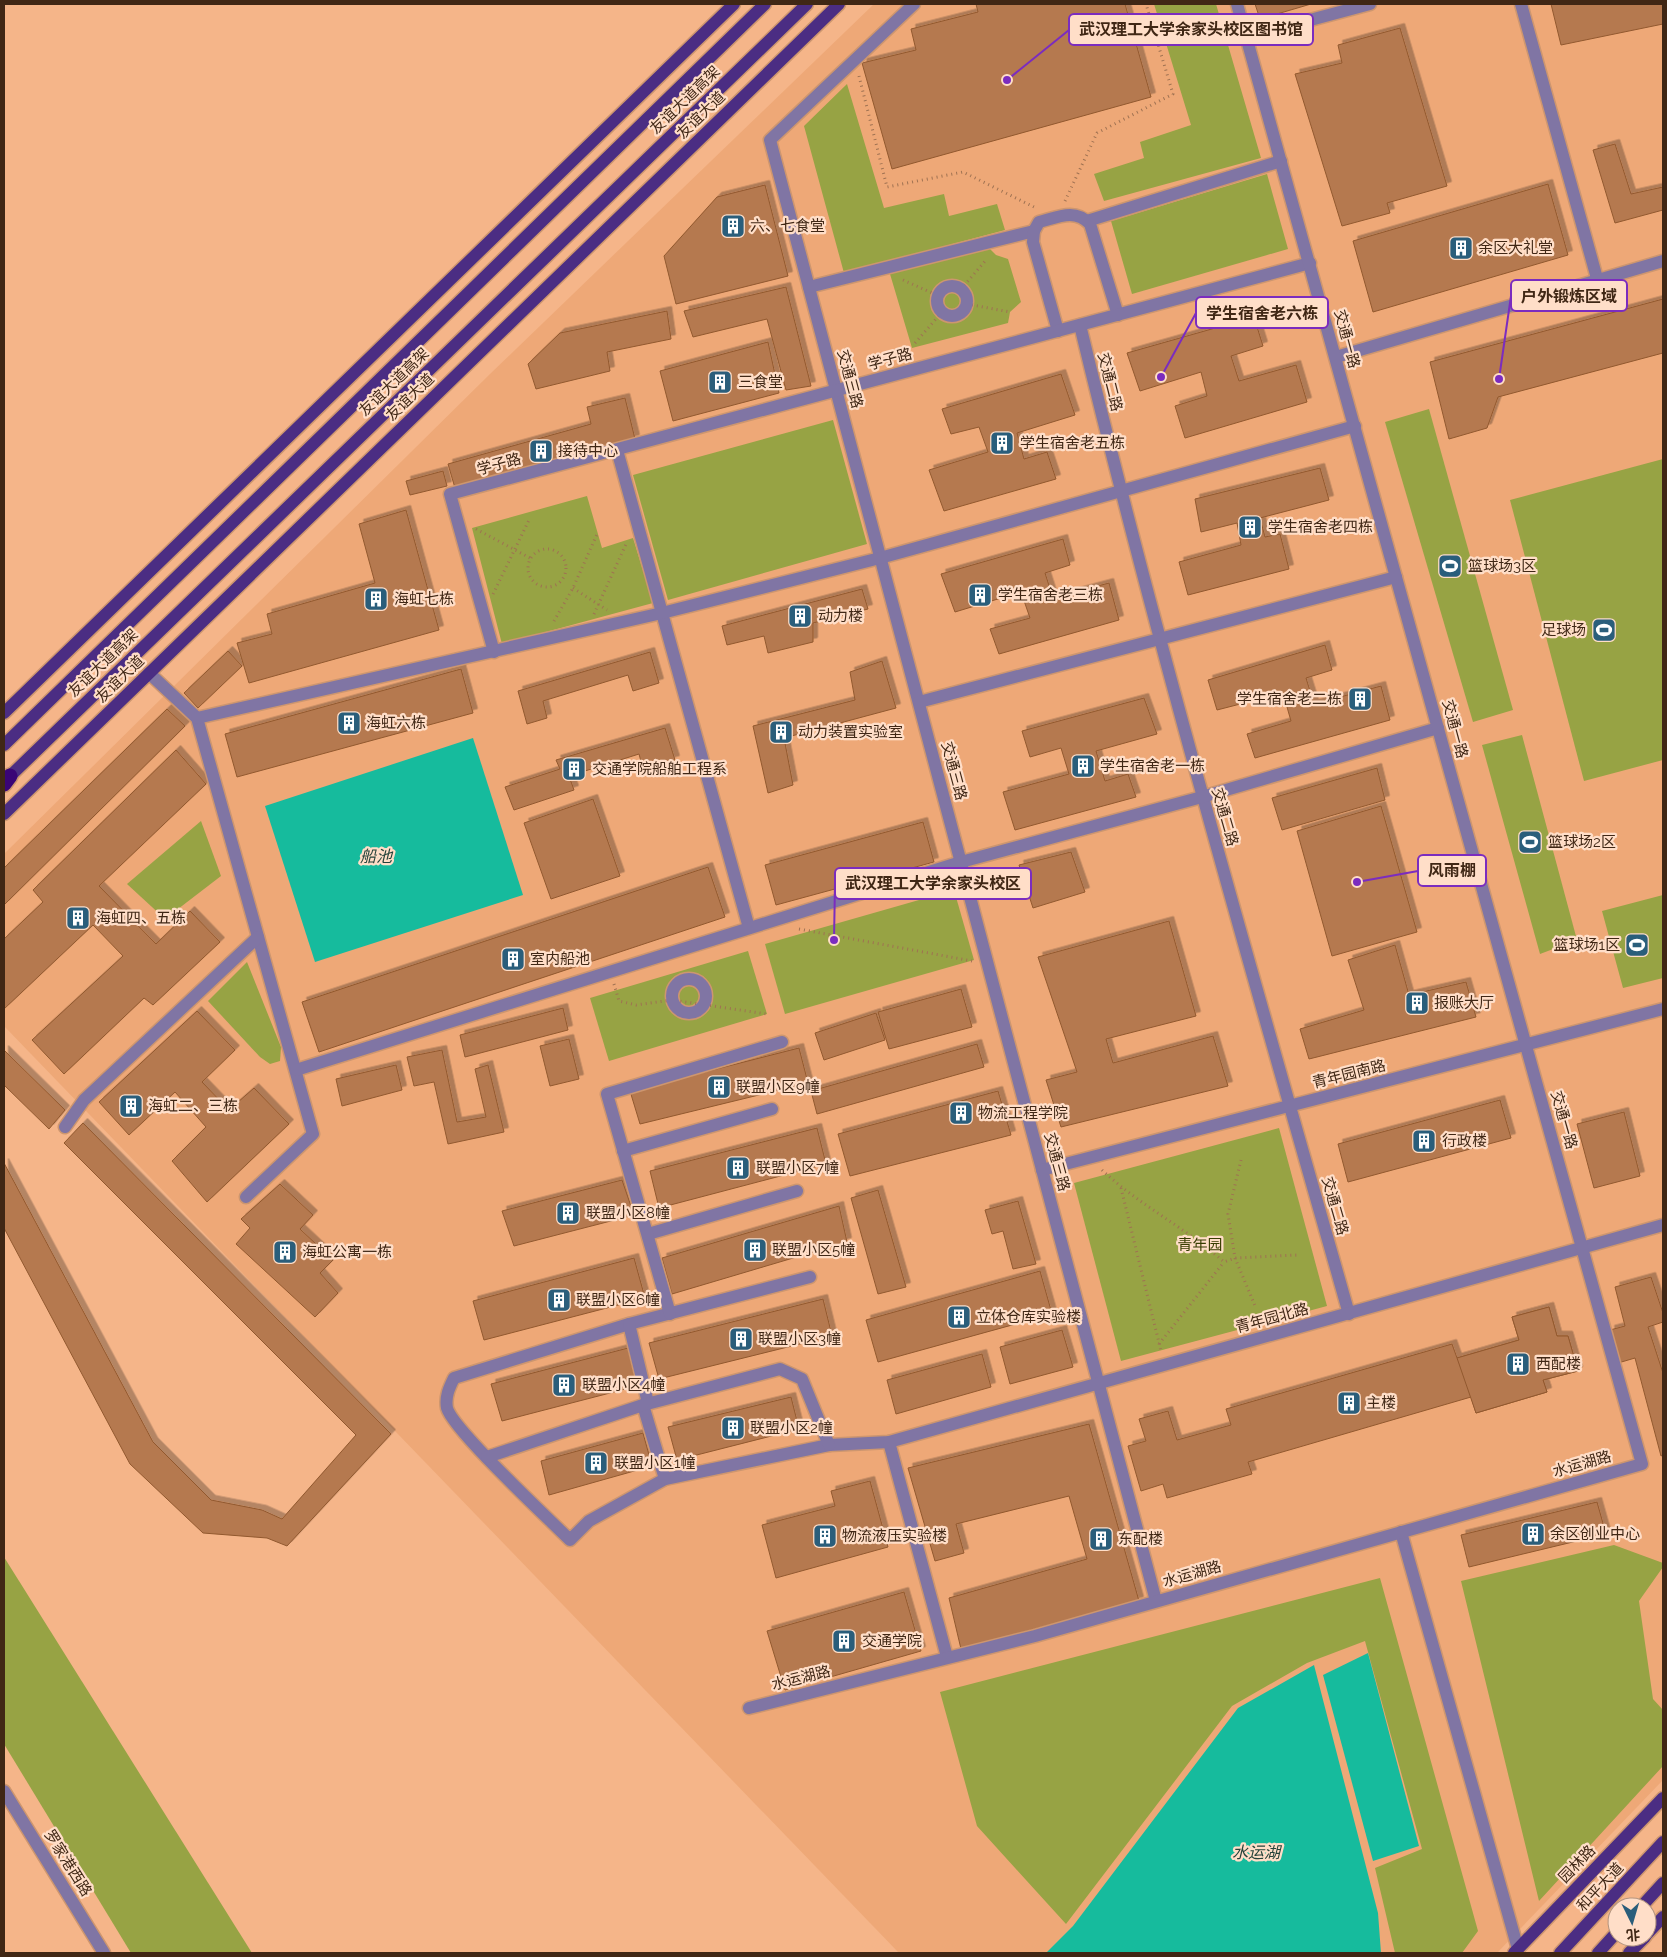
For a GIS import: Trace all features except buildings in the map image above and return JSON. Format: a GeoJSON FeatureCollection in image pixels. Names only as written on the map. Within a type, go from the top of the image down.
{"type":"FeatureCollection","features":[{"type":"Feature","properties":{"kind":"main road"},"geometry":{"type":"LineString","coordinates":[[4,712],[734,4]]}},
{"type":"Feature","properties":{"kind":"main road","name":"友谊大道高架"},"geometry":{"type":"LineString","coordinates":[[4,745],[765,4]]}},
{"type":"Feature","properties":{"kind":"main road","name":"友谊大道高架"},"geometry":{"type":"LineString","coordinates":[[6,781],[807,4]]}},
{"type":"Feature","properties":{"kind":"main road","name":"友谊大道"},"geometry":{"type":"LineString","coordinates":[[4,814],[840,4]]}},
{"type":"Feature","properties":{"kind":"main road","name":"园林路"},"geometry":{"type":"LineString","coordinates":[[1516,1951],[1663,1798]]}},
{"type":"Feature","properties":{"kind":"main road","name":"和平大道"},"geometry":{"type":"LineString","coordinates":[[1560,1953],[1663,1842]]}},
{"type":"Feature","properties":{"kind":"main road"},"geometry":{"type":"LineString","coordinates":[[1650,1897],[1663,1883]]}},
{"type":"Feature","properties":{"kind":"main road"},"geometry":{"type":"LineString","coordinates":[[1598,1953],[1607,1943]]}},
{"type":"Feature","properties":{"kind":"street","name":"交通三路"},"geometry":{"type":"LineString","coordinates":[[914,4],[770,140],[1156,1601]]}},
{"type":"Feature","properties":{"kind":"street","name":"交通一路"},"geometry":{"type":"LineString","coordinates":[[1238,4],[1642,1464]]}},
{"type":"Feature","properties":{"kind":"street"},"geometry":{"type":"LineString","coordinates":[[1247,37],[1370,4]]}},
{"type":"Feature","properties":{"kind":"street"},"geometry":{"type":"LineString","coordinates":[[1521,4],[1598,282]]}},
{"type":"Feature","properties":{"kind":"street"},"geometry":{"type":"LineString","coordinates":[[1087,221],[1281,161]]}},
{"type":"Feature","properties":{"kind":"street"},"geometry":{"type":"LineString","coordinates":[[1058,331],[1033,242],[1034,231],[1039,222],[1073,214],[1083,216],[1090,224],[1118,315]]}},
{"type":"Feature","properties":{"kind":"street"},"geometry":{"type":"LineString","coordinates":[[809,287],[1034,231]]}},
{"type":"Feature","properties":{"kind":"street"},"geometry":{"type":"LineString","coordinates":[[1336,357],[1598,282],[1663,261]]}},
{"type":"Feature","properties":{"kind":"street","name":"学子路"},"geometry":{"type":"LineString","coordinates":[[457,519],[450,494],[1310,263]]}},
{"type":"Feature","properties":{"kind":"street"},"geometry":{"type":"LineString","coordinates":[[949,287],[962,289],[967,296],[967,304],[963,312],[955,316],[942,312],[938,304],[938,296],[949,287]]}},
{"type":"Feature","properties":{"kind":"street","name":"交通二路"},"geometry":{"type":"LineString","coordinates":[[1080,325],[1120,491],[1202,797],[1349,1314]]}},
{"type":"Feature","properties":{"kind":"street"},"geometry":{"type":"LineString","coordinates":[[197,718],[662,614],[880,558],[1355,426]]}},
{"type":"Feature","properties":{"kind":"street"},"geometry":{"type":"LineString","coordinates":[[617,450],[749,928]]}},
{"type":"Feature","properties":{"kind":"street"},"geometry":{"type":"LineString","coordinates":[[457,519],[494,652]]}},
{"type":"Feature","properties":{"kind":"street"},"geometry":{"type":"LineString","coordinates":[[918,702],[1396,577]]}},
{"type":"Feature","properties":{"kind":"street"},"geometry":{"type":"LineString","coordinates":[[149,673],[197,718],[313,1134],[246,1197]]}},
{"type":"Feature","properties":{"kind":"street"},"geometry":{"type":"LineString","coordinates":[[296,1070],[961,862],[1202,797],[1438,728]]}},
{"type":"Feature","properties":{"kind":"street"},"geometry":{"type":"LineString","coordinates":[[65,1127],[84,1100],[258,937]]}},
{"type":"Feature","properties":{"kind":"street"},"geometry":{"type":"LineString","coordinates":[[685,979],[699,982],[705,991],[704,1006],[696,1012],[685,1013],[677,1009],[672,1000],[676,985],[685,979]]}},
{"type":"Feature","properties":{"kind":"street","name":"青年园南路"},"geometry":{"type":"LineString","coordinates":[[1042,1170],[1663,1009]]}},
{"type":"Feature","properties":{"kind":"street"},"geometry":{"type":"LineString","coordinates":[[670,1314],[607,1094],[782,1042]]}},
{"type":"Feature","properties":{"kind":"street"},"geometry":{"type":"LineString","coordinates":[[623,1151],[772,1109]]}},
{"type":"Feature","properties":{"kind":"street"},"geometry":{"type":"LineString","coordinates":[[648,1234],[797,1191]]}},
{"type":"Feature","properties":{"kind":"street","name":"青年园北路"},"geometry":{"type":"LineString","coordinates":[[487,1457],[570,1540],[589,1520],[664,1479],[829,1445],[889,1442],[1098,1382],[1349,1314],[1582,1246],[1663,1225]]}},
{"type":"Feature","properties":{"kind":"street"},"geometry":{"type":"LineString","coordinates":[[810,1277],[629,1324],[454,1378],[447,1392],[447,1408],[455,1421],[487,1457],[646,1404],[780,1369],[802,1379],[829,1445]]}},
{"type":"Feature","properties":{"kind":"street"},"geometry":{"type":"LineString","coordinates":[[629,1324],[664,1479]]}},
{"type":"Feature","properties":{"kind":"street"},"geometry":{"type":"LineString","coordinates":[[889,1442],[947,1657]]}},
{"type":"Feature","properties":{"kind":"street","name":"水运湖路"},"geometry":{"type":"LineString","coordinates":[[749,1708],[1035,1636],[1642,1464]]}},
{"type":"Feature","properties":{"kind":"street"},"geometry":{"type":"LineString","coordinates":[[1401,1532],[1516,1951]]}},
{"type":"Feature","properties":{"kind":"street","name":"罗家港西路"},"geometry":{"type":"LineString","coordinates":[[4,1791],[104,1953]]}},
{"type":"Feature","properties":{"kind":"path"},"geometry":{"type":"LineString","coordinates":[[858,57],[858,72],[887,187],[963,172],[1057,218],[1097,133],[1173,94],[1146,4]]}},
{"type":"Feature","properties":{"kind":"path"},"geometry":{"type":"LineString","coordinates":[[962,289],[992,252],[997,240]]}},
{"type":"Feature","properties":{"kind":"path"},"geometry":{"type":"LineString","coordinates":[[898,278],[938,296]]}},
{"type":"Feature","properties":{"kind":"path"},"geometry":{"type":"LineString","coordinates":[[967,304],[1010,312]]}},
{"type":"Feature","properties":{"kind":"path"},"geometry":{"type":"LineString","coordinates":[[915,344],[942,312]]}},
{"type":"Feature","properties":{"kind":"path"},"geometry":{"type":"LineString","coordinates":[[492,594],[530,518]]}},
{"type":"Feature","properties":{"kind":"path"},"geometry":{"type":"LineString","coordinates":[[457,519],[530,558]]}},
{"type":"Feature","properties":{"kind":"path"},"geometry":{"type":"LineString","coordinates":[[588,631],[597,604],[637,523]]}},
{"type":"Feature","properties":{"kind":"path"},"geometry":{"type":"LineString","coordinates":[[543,641],[573,588],[598,532]]}},
{"type":"Feature","properties":{"kind":"path"},"geometry":{"type":"LineString","coordinates":[[555,550],[563,558],[565,574],[562,580],[551,586],[539,585],[534,582],[528,570],[530,558],[539,551],[555,550]]}},
{"type":"Feature","properties":{"kind":"path"},"geometry":{"type":"LineString","coordinates":[[573,588],[611,613]]}},
{"type":"Feature","properties":{"kind":"path"},"geometry":{"type":"LineString","coordinates":[[795,928],[988,964]]}},
{"type":"Feature","properties":{"kind":"path"},"geometry":{"type":"LineString","coordinates":[[610,972],[619,1001],[636,1005],[672,1000],[767,1014]]}},
{"type":"Feature","properties":{"kind":"path"},"geometry":{"type":"LineString","coordinates":[[1089,1158],[1121,1188],[1200,1241],[1224,1262]]}},
{"type":"Feature","properties":{"kind":"path"},"geometry":{"type":"LineString","coordinates":[[1241,1160],[1228,1214],[1235,1258],[1256,1308]]}},
{"type":"Feature","properties":{"kind":"path"},"geometry":{"type":"LineString","coordinates":[[1121,1188],[1164,1364]]}},
{"type":"Feature","properties":{"kind":"path"},"geometry":{"type":"LineString","coordinates":[[1159,1344],[1224,1262],[1235,1258],[1298,1255]]}},
{"type":"Feature","properties":{"kind":"shaded area"},"geometry":{"type":"Polygon","coordinates":[[[874,4],[1663,4],[1663,1780],[1497,1953],[899,1953],[4,1026],[4,854],[490,374],[874,4]]]}},
{"type":"Feature","properties":{"kind":"green space"},"geometry":{"type":"Polygon","coordinates":[[[1154,4],[1216,4],[1261,158],[1104,201],[1094,174],[1144,158],[1140,142],[1191,125],[1154,4]]]}},
{"type":"Feature","properties":{"kind":"green space"},"geometry":{"type":"Polygon","coordinates":[[[847,84],[884,208],[944,194],[949,216],[997,204],[1005,230],[844,273],[804,126],[847,84]]]}},
{"type":"Feature","properties":{"kind":"green space"},"geometry":{"type":"Polygon","coordinates":[[[1267,174],[1288,249],[1132,294],[1111,221],[1267,174]]]}},
{"type":"Feature","properties":{"kind":"green space"},"geometry":{"type":"Polygon","coordinates":[[[988,247],[996,255],[1008,259],[1021,302],[1010,312],[1008,323],[912,348],[890,274],[988,247]]]}},
{"type":"Feature","properties":{"kind":"green space","name":"篮球场3区"},"geometry":{"type":"Polygon","coordinates":[[[1429,409],[1513,710],[1473,722],[1385,422],[1429,409]]]}},
{"type":"Feature","properties":{"kind":"green space"},"geometry":{"type":"Polygon","coordinates":[[[833,420],[867,544],[668,600],[633,475],[833,420]]]}},
{"type":"Feature","properties":{"kind":"green space","name":"足球场"},"geometry":{"type":"Polygon","coordinates":[[[1663,459],[1663,760],[1584,781],[1510,500],[1663,459]]]}},
{"type":"Feature","properties":{"kind":"green space"},"geometry":{"type":"Polygon","coordinates":[[[587,496],[602,548],[633,538],[653,603],[502,644],[472,528],[587,496]]]}},
{"type":"Feature","properties":{"kind":"green space","name":"篮球场2区"},"geometry":{"type":"Polygon","coordinates":[[[1522,735],[1577,940],[1540,954],[1482,745],[1522,735]]]}},
{"type":"Feature","properties":{"kind":"green space"},"geometry":{"type":"Polygon","coordinates":[[[201,821],[221,876],[165,919],[127,884],[201,821]]]}},
{"type":"Feature","properties":{"kind":"green space"},"geometry":{"type":"Polygon","coordinates":[[[954,890],[974,960],[785,1014],[765,944],[954,890]]]}},
{"type":"Feature","properties":{"kind":"green space","name":"篮球场1区"},"geometry":{"type":"Polygon","coordinates":[[[1663,895],[1663,978],[1623,988],[1602,911],[1663,895]]]}},
{"type":"Feature","properties":{"kind":"green space"},"geometry":{"type":"Polygon","coordinates":[[[748,951],[767,1014],[609,1061],[590,998],[748,951]]]}},
{"type":"Feature","properties":{"kind":"green space"},"geometry":{"type":"Polygon","coordinates":[[[247,962],[281,1047],[280,1061],[270,1064],[260,1057],[208,1001],[247,962]]]}},
{"type":"Feature","properties":{"kind":"green space","name":"青年园"},"geometry":{"type":"Polygon","coordinates":[[[1279,1128],[1327,1306],[1121,1361],[1074,1183],[1279,1128]]]}},
{"type":"Feature","properties":{"kind":"green space"},"geometry":{"type":"Polygon","coordinates":[[[1614,1545],[1663,1563],[1663,1567],[1639,1601],[1653,1699],[1663,1710],[1663,1766],[1539,1901],[1461,1581],[1614,1545]]]}},
{"type":"Feature","properties":{"kind":"green space"},"geometry":{"type":"Polygon","coordinates":[[[4,1557],[252,1953],[131,1953],[4,1744],[4,1557]]]}},
{"type":"Feature","properties":{"kind":"green space"},"geometry":{"type":"Polygon","coordinates":[[[1380,1578],[1478,1931],[1462,1953],[1395,1953],[1375,1868],[1422,1849],[1365,1641],[1307,1663],[1232,1706],[1066,1924],[977,1826],[940,1692],[1380,1578]]]}},
{"type":"Feature","properties":{"kind":"water","name":"船池"},"geometry":{"type":"Polygon","coordinates":[[[473,738],[523,895],[315,962],[265,806],[473,738]]]}},
{"type":"Feature","properties":{"kind":"water"},"geometry":{"type":"Polygon","coordinates":[[[1368,1653],[1419,1846],[1373,1861],[1323,1675],[1368,1653]]]}},
{"type":"Feature","properties":{"kind":"water","name":"水运湖"},"geometry":{"type":"Polygon","coordinates":[[[1314,1665],[1378,1913],[1381,1953],[1046,1953],[1073,1926],[1238,1708],[1314,1665]]]}},
{"type":"Feature","properties":{"kind":"place","name":"武汉理工大学余家头校区图书馆"},"geometry":{"type":"Point","coordinates":[1007,80]}},
{"type":"Feature","properties":{"kind":"place","name":"六、七食堂"},"geometry":{"type":"Point","coordinates":[733,226]}},
{"type":"Feature","properties":{"kind":"place","name":"余区大礼堂"},"geometry":{"type":"Point","coordinates":[1461,248]}},
{"type":"Feature","properties":{"kind":"place","name":"学生宿舍老六栋"},"geometry":{"type":"Point","coordinates":[1161,377]}},
{"type":"Feature","properties":{"kind":"place","name":"户外锻炼区域"},"geometry":{"type":"Point","coordinates":[1499,379]}},
{"type":"Feature","properties":{"kind":"place","name":"三食堂"},"geometry":{"type":"Point","coordinates":[720,382]}},
{"type":"Feature","properties":{"kind":"place","name":"学生宿舍老五栋"},"geometry":{"type":"Point","coordinates":[1002,443]}},
{"type":"Feature","properties":{"kind":"place","name":"接待中心"},"geometry":{"type":"Point","coordinates":[541,451]}},
{"type":"Feature","properties":{"kind":"place","name":"学生宿舍老四栋"},"geometry":{"type":"Point","coordinates":[1250,527]}},
{"type":"Feature","properties":{"kind":"place","name":"篮球场3区"},"geometry":{"type":"Point","coordinates":[1450,566]}},
{"type":"Feature","properties":{"kind":"place","name":"学生宿舍老三栋"},"geometry":{"type":"Point","coordinates":[980,595]}},
{"type":"Feature","properties":{"kind":"place","name":"海虹七栋"},"geometry":{"type":"Point","coordinates":[376,599]}},
{"type":"Feature","properties":{"kind":"place","name":"动力楼"},"geometry":{"type":"Point","coordinates":[800,616]}},
{"type":"Feature","properties":{"kind":"place","name":"足球场"},"geometry":{"type":"Point","coordinates":[1604,630]}},
{"type":"Feature","properties":{"kind":"place","name":"学生宿舍老二栋"},"geometry":{"type":"Point","coordinates":[1360,699]}},
{"type":"Feature","properties":{"kind":"place","name":"海虹六栋"},"geometry":{"type":"Point","coordinates":[349,723]}},
{"type":"Feature","properties":{"kind":"place","name":"动力装置实验室"},"geometry":{"type":"Point","coordinates":[781,732]}},
{"type":"Feature","properties":{"kind":"place","name":"学生宿舍老一栋"},"geometry":{"type":"Point","coordinates":[1083,766]}},
{"type":"Feature","properties":{"kind":"place","name":"交通学院船舶工程系"},"geometry":{"type":"Point","coordinates":[574,769]}},
{"type":"Feature","properties":{"kind":"place","name":"篮球场2区"},"geometry":{"type":"Point","coordinates":[1530,842]}},
{"type":"Feature","properties":{"kind":"place","name":"风雨棚"},"geometry":{"type":"Point","coordinates":[1357,882]}},
{"type":"Feature","properties":{"kind":"place","name":"海虹四、五栋"},"geometry":{"type":"Point","coordinates":[78,918]}},
{"type":"Feature","properties":{"kind":"place","name":"武汉理工大学余家头校区"},"geometry":{"type":"Point","coordinates":[834,940]}},
{"type":"Feature","properties":{"kind":"place","name":"篮球场1区"},"geometry":{"type":"Point","coordinates":[1637,945]}},
{"type":"Feature","properties":{"kind":"place","name":"室内船池"},"geometry":{"type":"Point","coordinates":[513,959]}},
{"type":"Feature","properties":{"kind":"place","name":"报账大厅"},"geometry":{"type":"Point","coordinates":[1417,1003]}},
{"type":"Feature","properties":{"kind":"place","name":"联盟小区9幢"},"geometry":{"type":"Point","coordinates":[719,1087]}},
{"type":"Feature","properties":{"kind":"place","name":"海虹二、三栋"},"geometry":{"type":"Point","coordinates":[131,1106]}},
{"type":"Feature","properties":{"kind":"place","name":"物流工程学院"},"geometry":{"type":"Point","coordinates":[961,1113]}},
{"type":"Feature","properties":{"kind":"place","name":"行政楼"},"geometry":{"type":"Point","coordinates":[1424,1141]}},
{"type":"Feature","properties":{"kind":"place","name":"联盟小区7幢"},"geometry":{"type":"Point","coordinates":[738,1168]}},
{"type":"Feature","properties":{"kind":"place","name":"联盟小区8幢"},"geometry":{"type":"Point","coordinates":[568,1213]}},
{"type":"Feature","properties":{"kind":"place","name":"联盟小区5幢"},"geometry":{"type":"Point","coordinates":[755,1250]}},
{"type":"Feature","properties":{"kind":"place","name":"海虹公寓一栋"},"geometry":{"type":"Point","coordinates":[285,1252]}},
{"type":"Feature","properties":{"kind":"place","name":"联盟小区6幢"},"geometry":{"type":"Point","coordinates":[559,1300]}},
{"type":"Feature","properties":{"kind":"place","name":"立体仓库实验楼"},"geometry":{"type":"Point","coordinates":[959,1317]}},
{"type":"Feature","properties":{"kind":"place","name":"联盟小区3幢"},"geometry":{"type":"Point","coordinates":[741,1339]}},
{"type":"Feature","properties":{"kind":"place","name":"西配楼"},"geometry":{"type":"Point","coordinates":[1518,1364]}},
{"type":"Feature","properties":{"kind":"place","name":"联盟小区4幢"},"geometry":{"type":"Point","coordinates":[564,1385]}},
{"type":"Feature","properties":{"kind":"place","name":"主楼"},"geometry":{"type":"Point","coordinates":[1349,1403]}},
{"type":"Feature","properties":{"kind":"place","name":"联盟小区2幢"},"geometry":{"type":"Point","coordinates":[733,1428]}},
{"type":"Feature","properties":{"kind":"place","name":"联盟小区1幢"},"geometry":{"type":"Point","coordinates":[596,1463]}},
{"type":"Feature","properties":{"kind":"place","name":"余区创业中心"},"geometry":{"type":"Point","coordinates":[1533,1534]}},
{"type":"Feature","properties":{"kind":"place","name":"物流液压实验楼"},"geometry":{"type":"Point","coordinates":[825,1536]}},
{"type":"Feature","properties":{"kind":"place","name":"东配楼"},"geometry":{"type":"Point","coordinates":[1101,1539]}},
{"type":"Feature","properties":{"kind":"place","name":"交通学院"},"geometry":{"type":"Point","coordinates":[844,1641]}}]}
